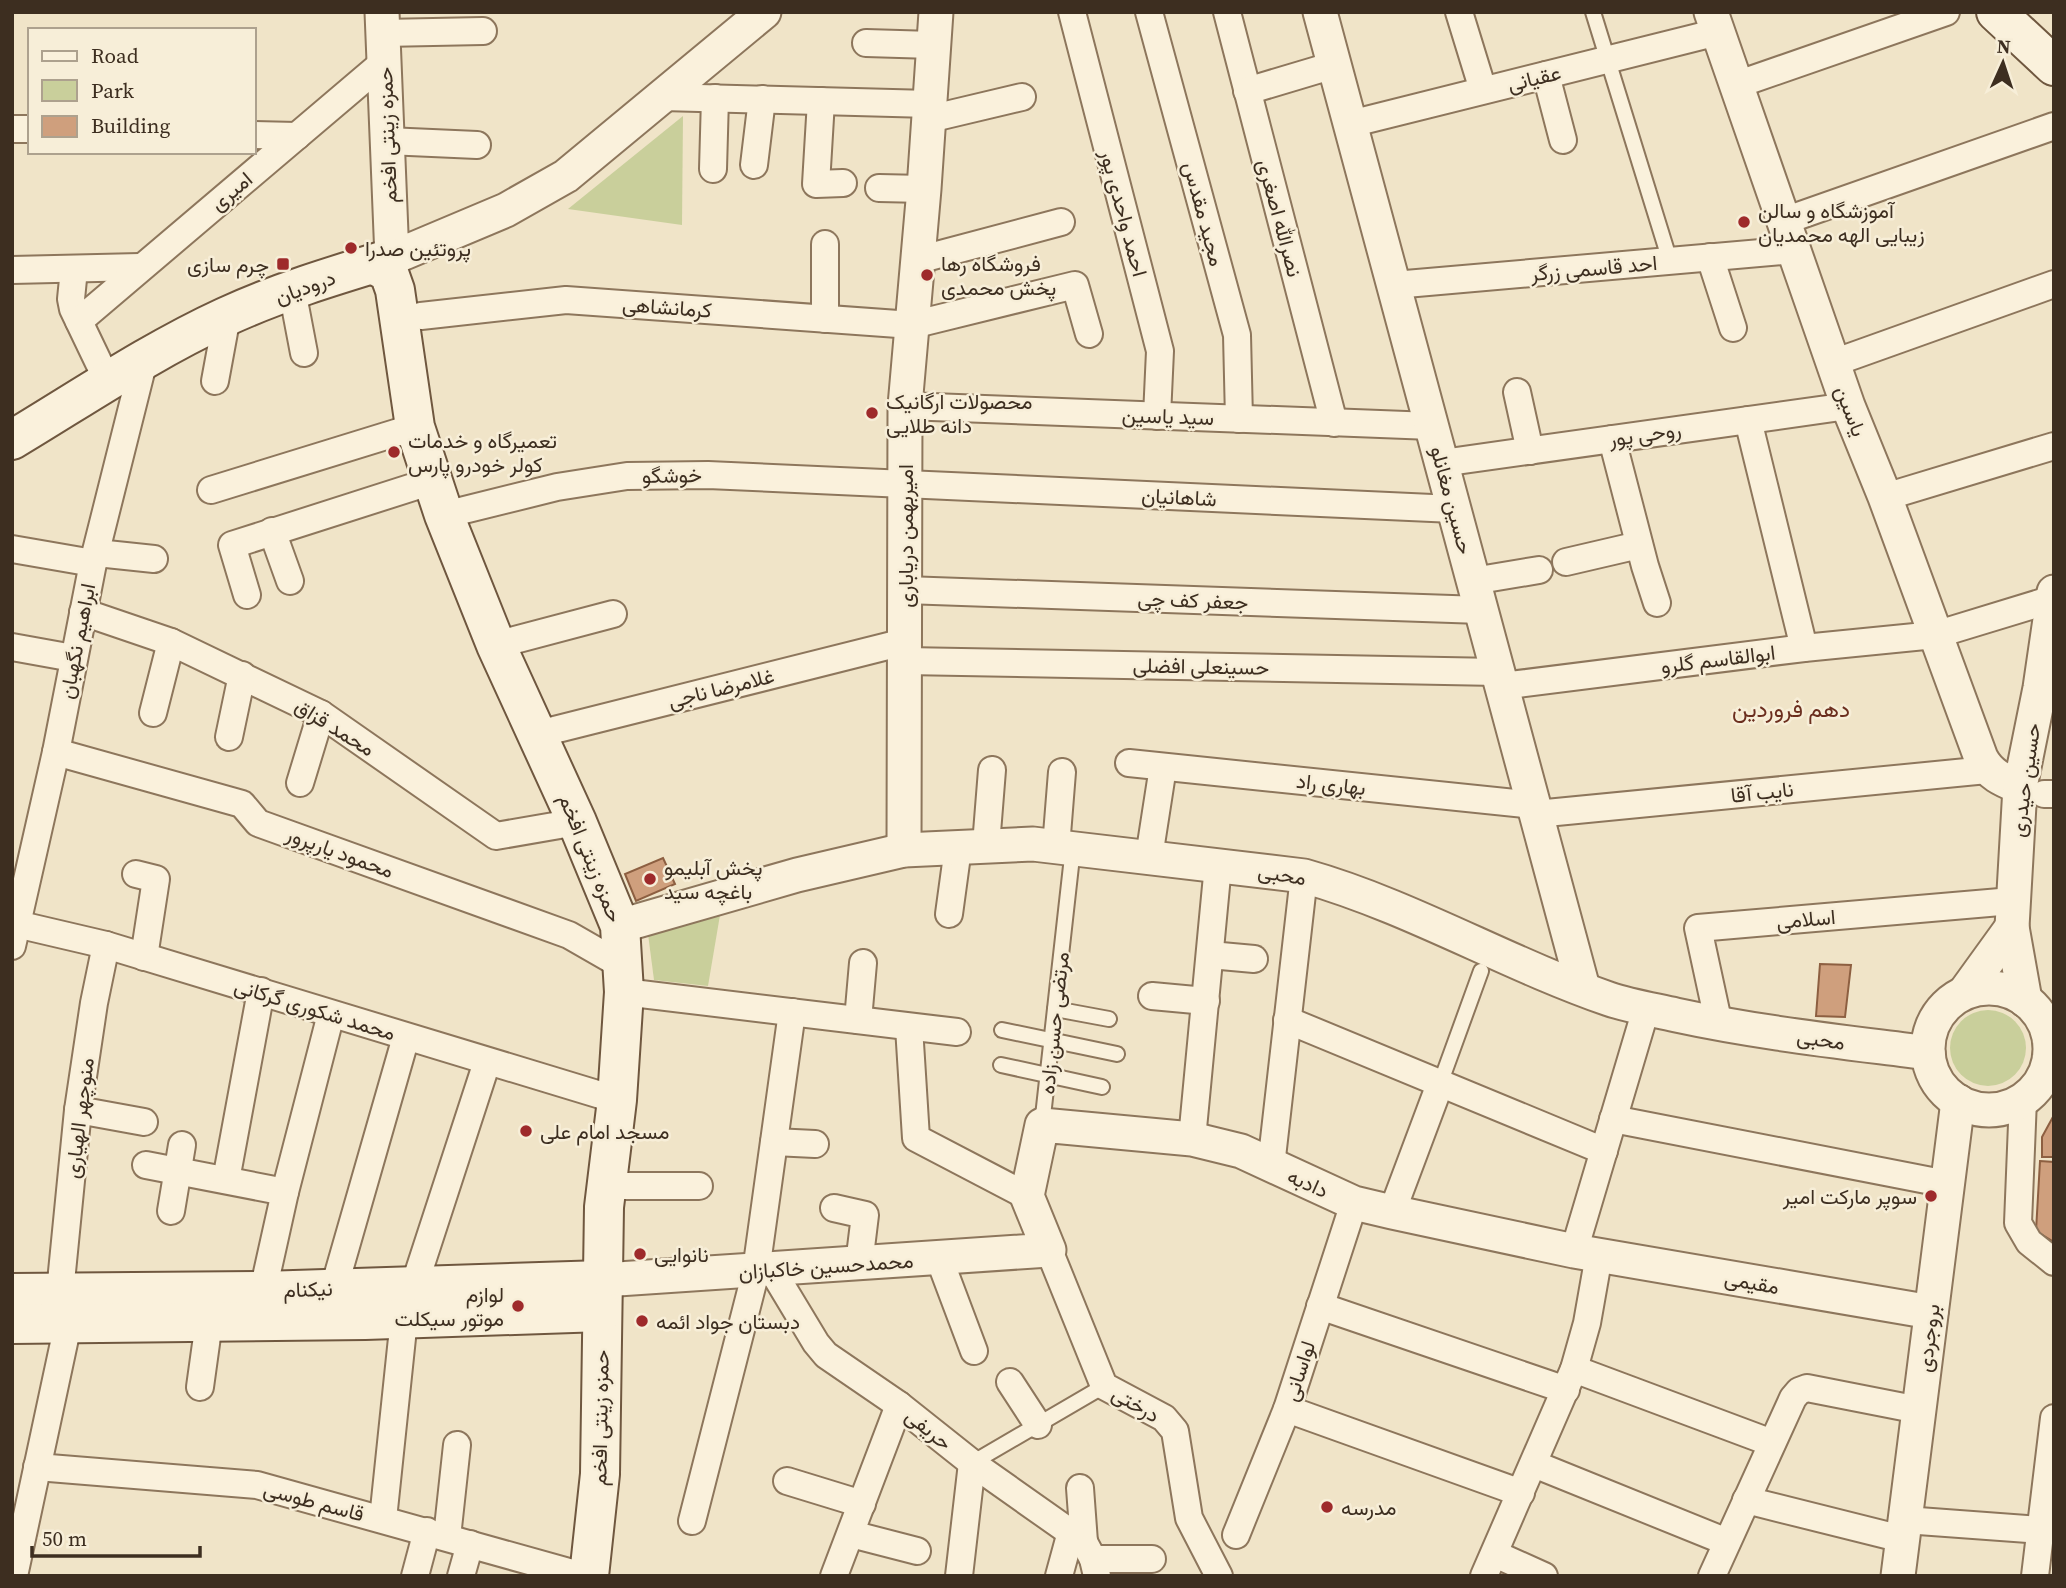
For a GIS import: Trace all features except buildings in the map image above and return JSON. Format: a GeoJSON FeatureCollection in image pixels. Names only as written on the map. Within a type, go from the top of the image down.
{"type":"FeatureCollection","features":[{"type":"Feature","properties":{"kind":"main road"},"geometry":{"type":"LineString","coordinates":[[1996,12],[2054,66]]}},
{"type":"Feature","properties":{"kind":"main road","name":"درودیان"},"geometry":{"type":"LineString","coordinates":[[12,440],[144,360],[227,316],[292,290],[382,261]]}},
{"type":"Feature","properties":{"kind":"main road","name":"حمزه زینتی افخم"},"geometry":{"type":"LineString","coordinates":[[382,261],[395,290],[415,427],[438,498],[496,645],[578,822],[620,926],[624,979],[617,1100],[604,1207],[600,1475],[589,1576]]}},
{"type":"Feature","properties":{"kind":"main road","name":"نیکنام"},"geometry":{"type":"LineString","coordinates":[[12,1324],[64,1308],[263,1291],[334,1289],[409,1302]]}},
{"type":"Feature","properties":{"kind":"main road","name":"نیکنام"},"geometry":{"type":"LineString","coordinates":[[12,1293],[64,1308],[209,1322],[409,1302],[602,1296]]}},
{"type":"Feature","properties":{"kind":"street","name":"درودیان"},"geometry":{"type":"LineString","coordinates":[[382,261],[506,210],[566,176],[764,12]]}},
{"type":"Feature","properties":{"kind":"street","name":"امیربهمن دریاباری"},"geometry":{"type":"LineString","coordinates":[[904,850],[905,406],[936,12]]}},
{"type":"Feature","properties":{"kind":"street","name":"احمد واحدی پور"},"geometry":{"type":"LineString","coordinates":[[1072,12],[1160,351],[1157,416]]}},
{"type":"Feature","properties":{"kind":"street","name":"مجید مقدس"},"geometry":{"type":"LineString","coordinates":[[1149,12],[1237,335],[1239,419]]}},
{"type":"Feature","properties":{"kind":"street","name":"نصرالله اصغری"},"geometry":{"type":"LineString","coordinates":[[1227,12],[1334,423]]}},
{"type":"Feature","properties":{"kind":"street","name":"حسین مغانلو"},"geometry":{"type":"LineString","coordinates":[[1320,12],[1583,988]]}},
{"type":"Feature","properties":{"kind":"street"},"geometry":{"type":"LineString","coordinates":[[1460,12],[1483,90]]}},
{"type":"Feature","properties":{"kind":"street"},"geometry":{"type":"LineString","coordinates":[[1736,85],[1946,12]]}},
{"type":"Feature","properties":{"kind":"street","name":"عقیانی"},"geometry":{"type":"LineString","coordinates":[[1350,124],[1606,59],[1714,22]]}},
{"type":"Feature","properties":{"kind":"street","name":"یاسین"},"geometry":{"type":"LineString","coordinates":[[1714,22],[1848,406],[1885,496],[1987,770]]}},
{"type":"Feature","properties":{"kind":"street"},"geometry":{"type":"LineString","coordinates":[[383,36],[484,31]]}},
{"type":"Feature","properties":{"kind":"street","name":"امیری"},"geometry":{"type":"LineString","coordinates":[[79,321],[298,136],[383,36]]}},
{"type":"Feature","properties":{"kind":"street","name":"حمزه زینتی افخم"},"geometry":{"type":"LineString","coordinates":[[382,261],[387,141],[383,36]]}},
{"type":"Feature","properties":{"kind":"street"},"geometry":{"type":"LineString","coordinates":[[866,43],[933,45]]}},
{"type":"Feature","properties":{"kind":"street"},"geometry":{"type":"LineString","coordinates":[[1247,91],[1334,65]]}},
{"type":"Feature","properties":{"kind":"street"},"geometry":{"type":"LineString","coordinates":[[1546,75],[1563,140]]}},
{"type":"Feature","properties":{"kind":"street"},"geometry":{"type":"LineString","coordinates":[[662,97],[821,101],[930,111],[1022,97]]}},
{"type":"Feature","properties":{"kind":"street"},"geometry":{"type":"LineString","coordinates":[[713,169],[715,98]]}},
{"type":"Feature","properties":{"kind":"street"},"geometry":{"type":"LineString","coordinates":[[754,165],[762,100]]}},
{"type":"Feature","properties":{"kind":"street"},"geometry":{"type":"LineString","coordinates":[[821,101],[816,184],[844,183]]}},
{"type":"Feature","properties":{"kind":"street","name":"احد قاسمی زرگر"},"geometry":{"type":"LineString","coordinates":[[1394,285],[1710,257],[1789,235],[2054,126]]}},
{"type":"Feature","properties":{"kind":"street"},"geometry":{"type":"LineString","coordinates":[[256,135],[298,136]]}},
{"type":"Feature","properties":{"kind":"street"},"geometry":{"type":"LineString","coordinates":[[387,141],[478,145]]}},
{"type":"Feature","properties":{"kind":"street"},"geometry":{"type":"LineString","coordinates":[[879,188],[924,189]]}},
{"type":"Feature","properties":{"kind":"street"},"geometry":{"type":"LineString","coordinates":[[918,260],[1061,222]]}},
{"type":"Feature","properties":{"kind":"street"},"geometry":{"type":"LineString","coordinates":[[825,244],[825,319]]}},
{"type":"Feature","properties":{"kind":"street"},"geometry":{"type":"LineString","coordinates":[[1710,257],[1733,328]]}},
{"type":"Feature","properties":{"kind":"street"},"geometry":{"type":"LineString","coordinates":[[12,270],[140,267]]}},
{"type":"Feature","properties":{"kind":"street"},"geometry":{"type":"LineString","coordinates":[[74,269],[71,299],[108,382]]}},
{"type":"Feature","properties":{"kind":"street"},"geometry":{"type":"LineString","coordinates":[[1833,363],[2054,284]]}},
{"type":"Feature","properties":{"kind":"street","name":"کرمانشاهی"},"geometry":{"type":"LineString","coordinates":[[421,316],[566,300],[912,325],[1075,285],[1089,334]]}},
{"type":"Feature","properties":{"kind":"street"},"geometry":{"type":"LineString","coordinates":[[292,290],[304,353]]}},
{"type":"Feature","properties":{"kind":"street"},"geometry":{"type":"LineString","coordinates":[[215,381],[227,316]]}},
{"type":"Feature","properties":{"kind":"street","name":"ابراهیم نگهبان"},"geometry":{"type":"LineString","coordinates":[[14,931],[56,752],[95,558],[144,360]]}},
{"type":"Feature","properties":{"kind":"street"},"geometry":{"type":"LineString","coordinates":[[1517,392],[1530,451]]}},
{"type":"Feature","properties":{"kind":"street","name":"سید یاسین"},"geometry":{"type":"LineString","coordinates":[[905,406],[1432,426]]}},
{"type":"Feature","properties":{"kind":"street","name":"روحی پور"},"geometry":{"type":"LineString","coordinates":[[1442,463],[1848,406]]}},
{"type":"Feature","properties":{"kind":"street"},"geometry":{"type":"LineString","coordinates":[[1748,420],[1804,648]]}},
{"type":"Feature","properties":{"kind":"street"},"geometry":{"type":"LineString","coordinates":[[211,490],[415,427]]}},
{"type":"Feature","properties":{"kind":"street"},"geometry":{"type":"LineString","coordinates":[[1612,439],[1657,603]]}},
{"type":"Feature","properties":{"kind":"street"},"geometry":{"type":"LineString","coordinates":[[1885,496],[2054,446]]}},
{"type":"Feature","properties":{"kind":"street","name":"خوشگو"},"geometry":{"type":"LineString","coordinates":[[247,595],[232,545],[272,531],[438,498],[557,487],[627,476],[708,475],[905,485]]}},
{"type":"Feature","properties":{"kind":"street","name":"شاهانیان"},"geometry":{"type":"LineString","coordinates":[[905,485],[1454,509]]}},
{"type":"Feature","properties":{"kind":"street"},"geometry":{"type":"LineString","coordinates":[[272,531],[290,581]]}},
{"type":"Feature","properties":{"kind":"street"},"geometry":{"type":"LineString","coordinates":[[1566,562],[1639,545]]}},
{"type":"Feature","properties":{"kind":"street"},"geometry":{"type":"LineString","coordinates":[[12,550],[95,558],[154,559]]}},
{"type":"Feature","properties":{"kind":"street","name":"جعفر کف چی"},"geometry":{"type":"LineString","coordinates":[[905,590],[1477,596],[1539,570]]}},
{"type":"Feature","properties":{"kind":"street","name":"ابوالقاسم گلرو"},"geometry":{"type":"LineString","coordinates":[[1500,679],[1935,635],[2053,596]]}},
{"type":"Feature","properties":{"kind":"street","name":"حسین حیدری"},"geometry":{"type":"LineString","coordinates":[[2025,1000],[2012,914],[2039,792],[2053,596]]}},
{"type":"Feature","properties":{"kind":"street","name":"محمد قزاق"},"geometry":{"type":"LineString","coordinates":[[83,612],[171,642],[321,714],[496,836],[578,822]]}},
{"type":"Feature","properties":{"kind":"street"},"geometry":{"type":"LineString","coordinates":[[496,645],[612,614]]}},
{"type":"Feature","properties":{"kind":"street"},"geometry":{"type":"LineString","coordinates":[[153,713],[171,642]]}},
{"type":"Feature","properties":{"kind":"street"},"geometry":{"type":"LineString","coordinates":[[12,648],[73,658]]}},
{"type":"Feature","properties":{"kind":"street","name":"حسینعلی افضلی"},"geometry":{"type":"LineString","coordinates":[[904,651],[1500,679]]}},
{"type":"Feature","properties":{"kind":"street","name":"غلامرضا ناجی"},"geometry":{"type":"LineString","coordinates":[[538,734],[904,651]]}},
{"type":"Feature","properties":{"kind":"street"},"geometry":{"type":"LineString","coordinates":[[229,737],[242,675]]}},
{"type":"Feature","properties":{"kind":"street"},"geometry":{"type":"LineString","coordinates":[[300,783],[321,714]]}},
{"type":"Feature","properties":{"kind":"street","name":"محمود یارپرور"},"geometry":{"type":"LineString","coordinates":[[56,752],[242,804],[258,823],[569,935],[624,979]]}},
{"type":"Feature","properties":{"kind":"street","name":"بهاری راد"},"geometry":{"type":"LineString","coordinates":[[1129,763],[1535,810]]}},
{"type":"Feature","properties":{"kind":"street"},"geometry":{"type":"LineString","coordinates":[[1150,856],[1163,766]]}},
{"type":"Feature","properties":{"kind":"street"},"geometry":{"type":"LineString","coordinates":[[950,914],[972,846],[992,769]]}},
{"type":"Feature","properties":{"kind":"street"},"geometry":{"type":"LineString","coordinates":[[1987,770],[1997,777],[2039,792]]}},
{"type":"Feature","properties":{"kind":"street","name":"نایب آقا"},"geometry":{"type":"LineString","coordinates":[[1535,810],[1987,770]]}},
{"type":"Feature","properties":{"kind":"street"},"geometry":{"type":"LineString","coordinates":[[1062,772],[1065,848]]}},
{"type":"Feature","properties":{"kind":"street","name":"محبی"},"geometry":{"type":"LineString","coordinates":[[620,926],[797,875],[904,850],[1033,844],[1304,876],[1422,919],[1489,950],[1609,999],[1719,1025],[1928,1053]]}},
{"type":"Feature","properties":{"kind":"street"},"geometry":{"type":"LineString","coordinates":[[1192,1139],[1219,865]]}},
{"type":"Feature","properties":{"kind":"street"},"geometry":{"type":"LineString","coordinates":[[136,874],[156,879],[144,957]]}},
{"type":"Feature","properties":{"kind":"street"},"geometry":{"type":"LineString","coordinates":[[1271,1166],[1304,876]]}},
{"type":"Feature","properties":{"kind":"street"},"geometry":{"type":"LineString","coordinates":[[1965,992],[2012,914]]}},
{"type":"Feature","properties":{"kind":"street","name":"اسلامی"},"geometry":{"type":"LineString","coordinates":[[1719,1025],[1698,928],[2012,914]]}},
{"type":"Feature","properties":{"kind":"street","name":"محمد شکوری گرکانی"},"geometry":{"type":"LineString","coordinates":[[14,931],[106,945],[617,1100]]}},
{"type":"Feature","properties":{"kind":"street","name":"منوچهر الهیاری"},"geometry":{"type":"LineString","coordinates":[[14,1576],[20,1513],[37,1467],[64,1308],[78,1110],[94,1003],[106,945]]}},
{"type":"Feature","properties":{"kind":"street"},"geometry":{"type":"LineString","coordinates":[[1210,955],[1254,959]]}},
{"type":"Feature","properties":{"kind":"street"},"geometry":{"type":"LineString","coordinates":[[858,1020],[863,963]]}},
{"type":"Feature","properties":{"kind":"street"},"geometry":{"type":"LineString","coordinates":[[624,979],[792,1012],[957,1032]]}},
{"type":"Feature","properties":{"kind":"street"},"geometry":{"type":"LineString","coordinates":[[2040,1083],[2007,1107],[1990,1110],[1973,1108],[1958,1101],[1943,1088],[1932,1072],[1928,1053],[1929,1034],[1937,1017],[1949,1002],[1965,992],[1986,988],[2007,990],[2025,1000],[2050,1031],[2049,1062],[2040,1083],[2018,1223],[2029,1242],[2054,1262]]}},
{"type":"Feature","properties":{"kind":"street"},"geometry":{"type":"LineString","coordinates":[[226,1180],[261,991]]}},
{"type":"Feature","properties":{"kind":"street"},"geometry":{"type":"LineString","coordinates":[[1152,996],[1206,1001]]}},
{"type":"Feature","properties":{"kind":"street"},"geometry":{"type":"LineString","coordinates":[[1544,1576],[1490,1565],[1570,1379],[1587,1323],[1586,1253],[1604,1151],[1646,1009]]}},
{"type":"Feature","properties":{"kind":"street"},"geometry":{"type":"LineString","coordinates":[[692,1521],[764,1270],[774,1142],[792,1012]]}},
{"type":"Feature","properties":{"kind":"street"},"geometry":{"type":"LineString","coordinates":[[263,1291],[285,1192],[331,1014]]}},
{"type":"Feature","properties":{"kind":"street"},"geometry":{"type":"LineString","coordinates":[[1286,1020],[1604,1151]]}},
{"type":"Feature","properties":{"kind":"street"},"geometry":{"type":"LineString","coordinates":[[909,1027],[916,1138],[1027,1196]]}},
{"type":"Feature","properties":{"kind":"street"},"geometry":{"type":"LineString","coordinates":[[334,1289],[406,1037]]}},
{"type":"Feature","properties":{"kind":"street"},"geometry":{"type":"LineString","coordinates":[[383,1519],[409,1302],[487,1062]]}},
{"type":"Feature","properties":{"kind":"street"},"geometry":{"type":"LineString","coordinates":[[1392,1212],[1440,1084]]}},
{"type":"Feature","properties":{"kind":"street","name":"بروجردی"},"geometry":{"type":"LineString","coordinates":[[1898,1576],[1958,1101]]}},
{"type":"Feature","properties":{"kind":"street"},"geometry":{"type":"LineString","coordinates":[[78,1110],[144,1122]]}},
{"type":"Feature","properties":{"kind":"street"},"geometry":{"type":"LineString","coordinates":[[1613,1119],[1947,1184]]}},
{"type":"Feature","properties":{"kind":"street","name":"دادبه"},"geometry":{"type":"LineString","coordinates":[[1042,1125],[1192,1139],[1241,1151],[1354,1203],[1586,1253]]}},
{"type":"Feature","properties":{"kind":"street","name":"مرتضی حسن زاده"},"geometry":{"type":"LineString","coordinates":[[1027,1196],[1042,1125]]}},
{"type":"Feature","properties":{"kind":"street"},"geometry":{"type":"LineString","coordinates":[[774,1142],[815,1144]]}},
{"type":"Feature","properties":{"kind":"street"},"geometry":{"type":"LineString","coordinates":[[146,1165],[180,1158],[226,1180],[285,1192]]}},
{"type":"Feature","properties":{"kind":"street"},"geometry":{"type":"LineString","coordinates":[[171,1211],[180,1158]]}},
{"type":"Feature","properties":{"kind":"street"},"geometry":{"type":"LineString","coordinates":[[608,1186],[699,1186]]}},
{"type":"Feature","properties":{"kind":"street","name":"درختی"},"geometry":{"type":"LineString","coordinates":[[1027,1196],[1104,1386],[1164,1418],[1175,1432],[1189,1518],[1219,1576]]}},
{"type":"Feature","properties":{"kind":"street","name":"لواسانی"},"geometry":{"type":"LineString","coordinates":[[1236,1535],[1287,1409],[1354,1203]]}},
{"type":"Feature","properties":{"kind":"street"},"geometry":{"type":"LineString","coordinates":[[834,1208],[865,1215],[859,1264]]}},
{"type":"Feature","properties":{"kind":"street","name":"محمدحسین خاکبازان"},"geometry":{"type":"LineString","coordinates":[[602,1296],[764,1270],[1049,1250]]}},
{"type":"Feature","properties":{"kind":"street","name":"مقیمی"},"geometry":{"type":"LineString","coordinates":[[1586,1253],[1931,1312]]}},
{"type":"Feature","properties":{"kind":"street"},"geometry":{"type":"LineString","coordinates":[[939,1258],[974,1351]]}},
{"type":"Feature","properties":{"kind":"street","name":"حریفی"},"geometry":{"type":"LineString","coordinates":[[764,1270],[826,1356],[899,1405],[1086,1552]]}},
{"type":"Feature","properties":{"kind":"street"},"geometry":{"type":"LineString","coordinates":[[1320,1306],[1570,1379],[1772,1443]]}},
{"type":"Feature","properties":{"kind":"street"},"geometry":{"type":"LineString","coordinates":[[200,1387],[209,1322]]}},
{"type":"Feature","properties":{"kind":"street"},"geometry":{"type":"LineString","coordinates":[[1010,1382],[1038,1425]]}},
{"type":"Feature","properties":{"kind":"street"},"geometry":{"type":"LineString","coordinates":[[1720,1574],[1727,1542],[1793,1398],[1799,1391],[1807,1388],[1919,1410]]}},
{"type":"Feature","properties":{"kind":"street"},"geometry":{"type":"LineString","coordinates":[[834,1576],[899,1405]]}},
{"type":"Feature","properties":{"kind":"street"},"geometry":{"type":"LineString","coordinates":[[1287,1409],[1521,1493]]}},
{"type":"Feature","properties":{"kind":"street"},"geometry":{"type":"LineString","coordinates":[[2035,1576],[2054,1418]]}},
{"type":"Feature","properties":{"kind":"street"},"geometry":{"type":"LineString","coordinates":[[457,1445],[448,1538],[461,1576]]}},
{"type":"Feature","properties":{"kind":"street"},"geometry":{"type":"LineString","coordinates":[[960,1576],[972,1463]]}},
{"type":"Feature","properties":{"kind":"street"},"geometry":{"type":"LineString","coordinates":[[1534,1464],[1727,1542]]}},
{"type":"Feature","properties":{"kind":"street","name":"قاسم طوسی"},"geometry":{"type":"LineString","coordinates":[[37,1467],[257,1485],[448,1538],[518,1567],[583,1576]]}},
{"type":"Feature","properties":{"kind":"street"},"geometry":{"type":"LineString","coordinates":[[787,1481],[862,1504]]}},
{"type":"Feature","properties":{"kind":"street"},"geometry":{"type":"LineString","coordinates":[[1080,1488],[1086,1552]]}},
{"type":"Feature","properties":{"kind":"street"},"geometry":{"type":"LineString","coordinates":[[1746,1500],[1903,1530],[2040,1530]]}},
{"type":"Feature","properties":{"kind":"street"},"geometry":{"type":"LineString","coordinates":[[851,1534],[917,1551]]}},
{"type":"Feature","properties":{"kind":"street"},"geometry":{"type":"LineString","coordinates":[[415,1576],[448,1538]]}},
{"type":"Feature","properties":{"kind":"street"},"geometry":{"type":"LineString","coordinates":[[1059,1576],[1086,1552],[1152,1559]]}},
{"type":"Feature","properties":{"kind":"lane"},"geometry":{"type":"LineString","coordinates":[[1593,12],[1670,261]]}},
{"type":"Feature","properties":{"kind":"lane","name":"مرتضی حسن زاده"},"geometry":{"type":"LineString","coordinates":[[1042,1125],[1055,1009],[1065,848]]}},
{"type":"Feature","properties":{"kind":"lane"},"geometry":{"type":"LineString","coordinates":[[1440,1084],[1481,971]]}},
{"type":"Feature","properties":{"kind":"lane"},"geometry":{"type":"LineString","coordinates":[[1055,1009],[1110,1019]]}},
{"type":"Feature","properties":{"kind":"lane"},"geometry":{"type":"LineString","coordinates":[[1002,1030],[1052,1038],[1116,1054]]}},
{"type":"Feature","properties":{"kind":"lane"},"geometry":{"type":"LineString","coordinates":[[1001,1065],[1102,1087]]}},
{"type":"Feature","properties":{"kind":"lane"},"geometry":{"type":"LineString","coordinates":[[972,1463],[1104,1386]]}},
{"type":"Feature","properties":{"kind":"green space"},"geometry":{"type":"Polygon","coordinates":[[[683,116],[682,225],[568,209],[683,116]]]}},
{"type":"Feature","properties":{"kind":"green space"},"geometry":{"type":"Polygon","coordinates":[[[720,915],[708,986],[654,980],[648,934],[720,915]]]}},
{"type":"Feature","properties":{"kind":"green space"},"geometry":{"type":"Polygon","coordinates":[[[1981,1010],[1995,1010],[2009,1016],[2020,1027],[2026,1048],[2023,1063],[2015,1075],[1995,1086],[1981,1086],[1967,1080],[1956,1069],[1950,1055],[1950,1041],[1956,1027],[1967,1016],[1981,1010]]]}},
{"type":"Feature","properties":{"kind":"place","name":"آموزشگاه و سالن زیبایی الهه محمدیان"},"geometry":{"type":"Point","coordinates":[1744,222]}},
{"type":"Feature","properties":{"kind":"place","name":"پروتئین صدرا"},"geometry":{"type":"Point","coordinates":[351,248]}},
{"type":"Feature","properties":{"kind":"place","name":"چرم سازی"},"geometry":{"type":"Point","coordinates":[283,264]}},
{"type":"Feature","properties":{"kind":"place","name":"فروشگاه رها پخش محمدی"},"geometry":{"type":"Point","coordinates":[927,275]}},
{"type":"Feature","properties":{"kind":"place","name":"محصولات ارگانیک دانه طلایی"},"geometry":{"type":"Point","coordinates":[872,413]}},
{"type":"Feature","properties":{"kind":"place","name":"تعمیرگاه و خدمات کولر خودرو پارس"},"geometry":{"type":"Point","coordinates":[394,452]}},
{"type":"Feature","properties":{"kind":"place","name":"پخش آبلیمو باغچه سید"},"geometry":{"type":"Point","coordinates":[650,879]}},
{"type":"Feature","properties":{"kind":"place","name":"مسجد امام علی"},"geometry":{"type":"Point","coordinates":[526,1131]}},
{"type":"Feature","properties":{"kind":"place","name":"سوپر مارکت امیر"},"geometry":{"type":"Point","coordinates":[1931,1196]}},
{"type":"Feature","properties":{"kind":"place","name":"نانوایی"},"geometry":{"type":"Point","coordinates":[640,1254]}},
{"type":"Feature","properties":{"kind":"place","name":"لوازم موتور سیکلت"},"geometry":{"type":"Point","coordinates":[518,1306]}},
{"type":"Feature","properties":{"kind":"place","name":"دبستان جواد ائمه"},"geometry":{"type":"Point","coordinates":[642,1321]}},
{"type":"Feature","properties":{"kind":"place","name":"مدرسه"},"geometry":{"type":"Point","coordinates":[1327,1507]}},
{"type":"Feature","properties":{"kind":"district","name":"دهم فروردین"},"geometry":{"type":"Point","coordinates":[1791,709]}}]}
